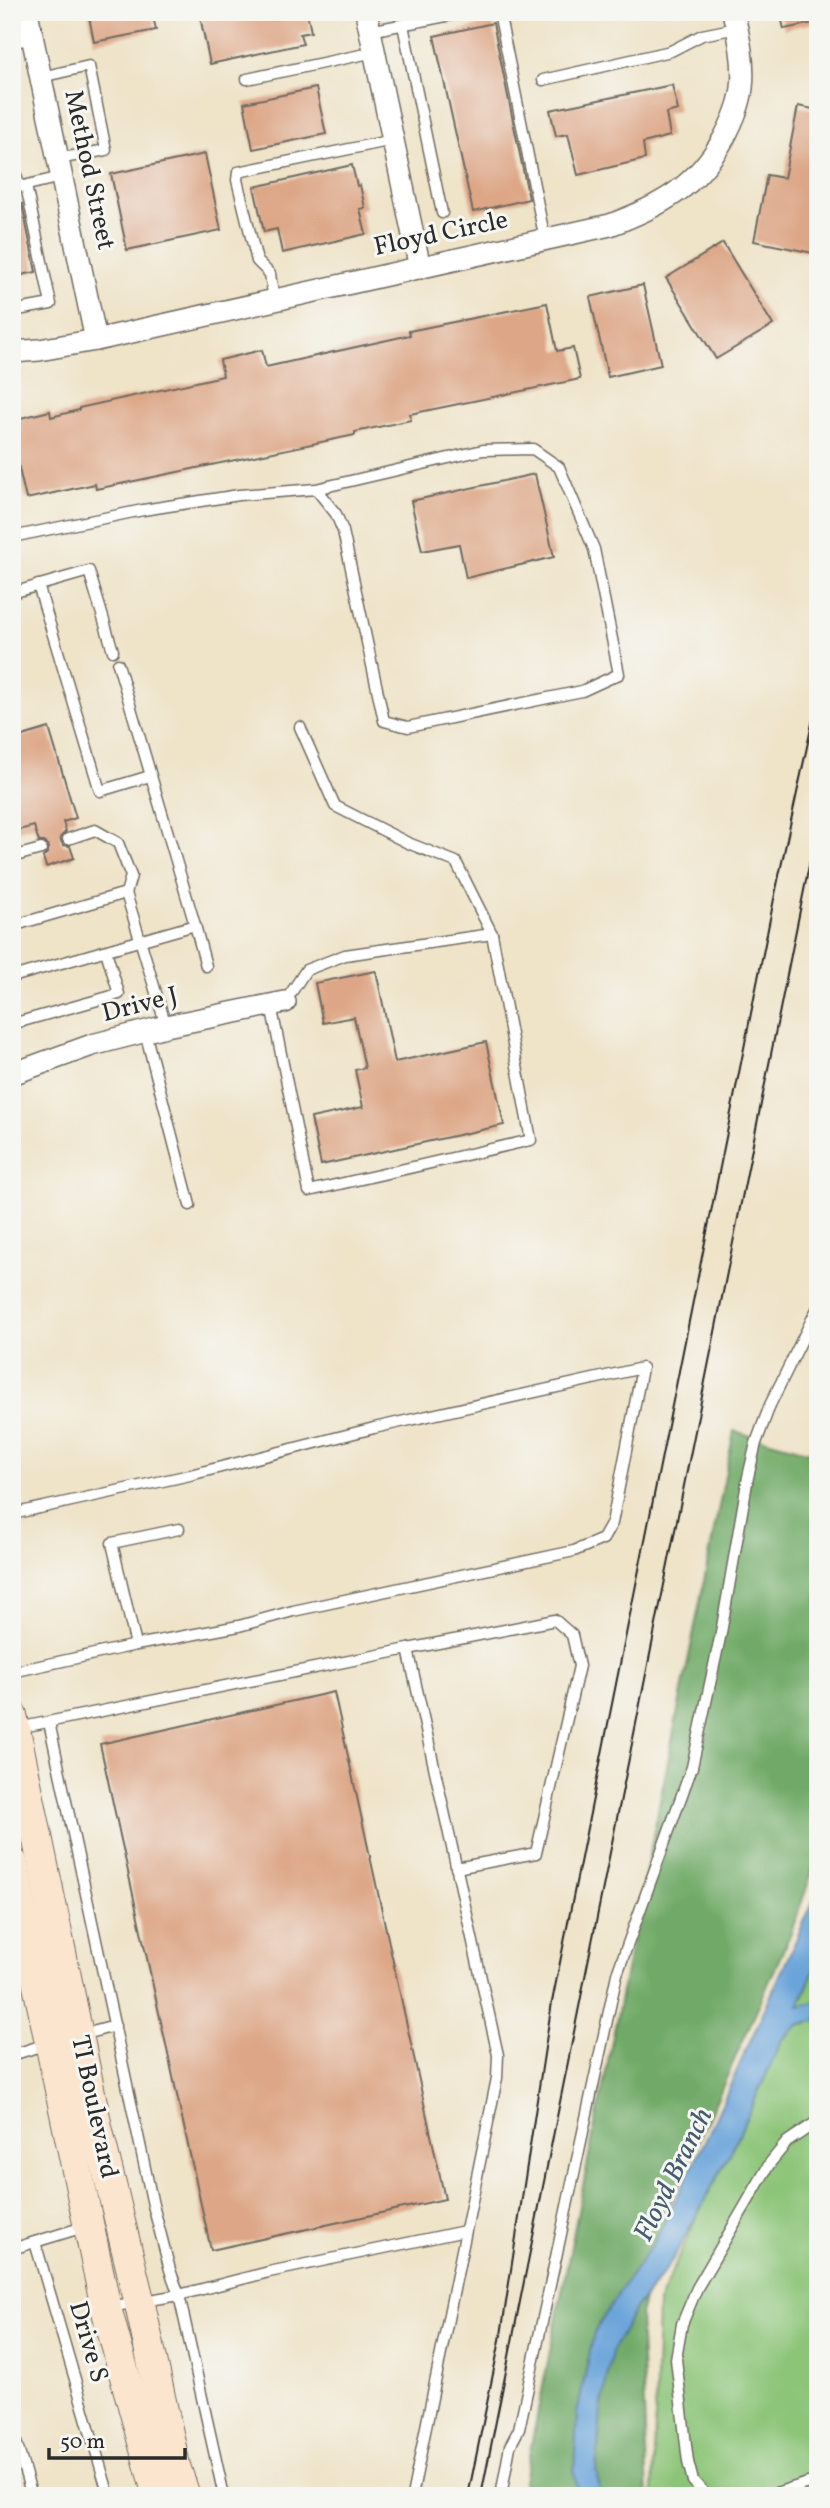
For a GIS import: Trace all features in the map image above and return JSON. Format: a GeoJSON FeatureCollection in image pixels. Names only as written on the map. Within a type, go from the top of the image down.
{"type":"FeatureCollection","features":[{"type":"Feature","properties":{"kind":"street","name":"Method Street"},"geometry":{"type":"LineString","coordinates":[[27,12],[22,40],[41,77],[96,340]]}},
{"type":"Feature","properties":{"kind":"street","name":"Floyd Circle"},"geometry":{"type":"LineString","coordinates":[[12,352],[96,340],[610,225],[645,212],[682,190],[696,177],[717,150],[738,107],[743,87],[735,20]]}},
{"type":"Feature","properties":{"kind":"street"},"geometry":{"type":"LineString","coordinates":[[370,32],[420,268]]}},
{"type":"Feature","properties":{"kind":"street","name":"Drive J"},"geometry":{"type":"LineString","coordinates":[[12,1074],[92,1045],[278,1003]]}},
{"type":"Feature","properties":{"kind":"street","name":"TI Boulevard"},"geometry":{"type":"LineString","coordinates":[[14,1722],[65,2039],[88,2226],[106,2308],[158,2496]]}},
{"type":"Feature","properties":{"kind":"street","name":"TI Boulevard"},"geometry":{"type":"LineString","coordinates":[[12,1862],[65,2039],[97,2127],[139,2300],[175,2466],[185,2496]]}},
{"type":"Feature","properties":{"kind":"lane"},"geometry":{"type":"LineString","coordinates":[[247,79],[370,32],[466,12]]}},
{"type":"Feature","properties":{"kind":"lane"},"geometry":{"type":"LineString","coordinates":[[499,12],[545,240]]}},
{"type":"Feature","properties":{"kind":"lane"},"geometry":{"type":"LineString","coordinates":[[543,80],[671,51],[735,20]]}},
{"type":"Feature","properties":{"kind":"lane"},"geometry":{"type":"LineString","coordinates":[[402,25],[442,213]]}},
{"type":"Feature","properties":{"kind":"lane"},"geometry":{"type":"LineString","coordinates":[[12,158],[19,187],[106,150],[89,66],[41,77]]}},
{"type":"Feature","properties":{"kind":"lane"},"geometry":{"type":"LineString","coordinates":[[274,300],[270,274],[257,261],[237,180],[238,172],[393,140]]}},
{"type":"Feature","properties":{"kind":"lane"},"geometry":{"type":"LineString","coordinates":[[12,311],[51,304],[26,186]]}},
{"type":"Feature","properties":{"kind":"lane"},"geometry":{"type":"LineString","coordinates":[[12,537],[143,510],[239,495],[316,489],[483,450],[533,449],[559,467],[594,549],[619,674],[582,691],[408,727],[384,721],[343,531],[336,514],[316,489]]}},
{"type":"Feature","properties":{"kind":"lane"},"geometry":{"type":"LineString","coordinates":[[12,593],[89,571],[113,651]]}},
{"type":"Feature","properties":{"kind":"lane"},"geometry":{"type":"LineString","coordinates":[[38,586],[100,791],[150,776]]}},
{"type":"Feature","properties":{"kind":"lane"},"geometry":{"type":"LineString","coordinates":[[118,664],[206,966]]}},
{"type":"Feature","properties":{"kind":"lane"},"geometry":{"type":"LineString","coordinates":[[300,727],[335,806],[408,843],[456,862],[492,934],[531,1140],[309,1191],[278,1003],[306,970],[345,955],[492,934]]}},
{"type":"Feature","properties":{"kind":"lane"},"geometry":{"type":"LineString","coordinates":[[68,839],[95,830],[118,843],[131,876],[126,893],[140,941],[190,1205]]}},
{"type":"Feature","properties":{"kind":"lane"},"geometry":{"type":"LineString","coordinates":[[12,857],[41,849]]}},
{"type":"Feature","properties":{"kind":"lane"},"geometry":{"type":"LineString","coordinates":[[12,926],[126,893]]}},
{"type":"Feature","properties":{"kind":"lane"},"geometry":{"type":"LineString","coordinates":[[12,977],[195,925]]}},
{"type":"Feature","properties":{"kind":"lane"},"geometry":{"type":"LineString","coordinates":[[12,1024],[119,994],[106,951]]}},
{"type":"Feature","properties":{"kind":"lane"},"geometry":{"type":"LineString","coordinates":[[501,2496],[510,2446],[519,2429],[617,1974],[692,1767],[721,1633],[755,1443],[770,1405],[818,1307]]}},
{"type":"Feature","properties":{"kind":"lane"},"geometry":{"type":"LineString","coordinates":[[12,1514],[190,1475],[374,1428],[642,1368],[612,1524],[603,1539],[574,1551],[293,1611],[239,1626],[12,1672]]}},
{"type":"Feature","properties":{"kind":"lane"},"geometry":{"type":"LineString","coordinates":[[136,1645],[112,1543],[179,1529]]}},
{"type":"Feature","properties":{"kind":"lane"},"geometry":{"type":"LineString","coordinates":[[14,1722],[49,1722],[555,1620],[572,1635],[579,1667],[536,1853],[456,1868]]}},
{"type":"Feature","properties":{"kind":"lane"},"geometry":{"type":"LineString","coordinates":[[408,1649],[498,2055],[497,2078],[412,2496]]}},
{"type":"Feature","properties":{"kind":"lane"},"geometry":{"type":"LineString","coordinates":[[49,1722],[153,2205],[179,2295],[224,2496]]}},
{"type":"Feature","properties":{"kind":"lane"},"geometry":{"type":"LineString","coordinates":[[12,2055],[115,2026]]}},
{"type":"Feature","properties":{"kind":"lane"},"geometry":{"type":"LineString","coordinates":[[707,2496],[693,2481],[688,2462],[676,2359],[682,2324],[697,2288],[770,2163],[787,2142],[818,2121]]}},
{"type":"Feature","properties":{"kind":"lane"},"geometry":{"type":"LineString","coordinates":[[12,2249],[88,2226]]}},
{"type":"Feature","properties":{"kind":"lane"},"geometry":{"type":"LineString","coordinates":[[106,2308],[179,2295],[269,2272],[464,2231]]}},
{"type":"Feature","properties":{"kind":"lane","name":"Drive S"},"geometry":{"type":"LineString","coordinates":[[36,2242],[109,2496]]}},
{"type":"Feature","properties":{"kind":"lane"},"geometry":{"type":"LineString","coordinates":[[12,2428],[32,2496]]}},
{"type":"Feature","properties":{"kind":"lane"},"geometry":{"type":"LineString","coordinates":[[766,2496],[818,2480]]}},
{"type":"Feature","properties":{"kind":"green space"},"geometry":{"type":"Polygon","coordinates":[[[734,1431],[818,1454],[818,1856],[790,1935],[667,2211],[640,2315],[648,2496],[521,2496],[734,1431]]]}},
{"type":"Feature","properties":{"kind":"green space"},"geometry":{"type":"Polygon","coordinates":[[[818,1946],[818,2496],[653,2496],[658,2303],[818,1946]]]}},
{"type":"Feature","properties":{"kind":"water"},"geometry":{"type":"Polygon","coordinates":[[[818,1891],[818,1961],[799,2006],[818,2001],[818,2020],[798,2025],[782,2040],[731,2152],[669,2266],[635,2309],[612,2352],[601,2410],[596,2472],[602,2496],[579,2496],[574,2473],[577,2413],[594,2333],[655,2241],[706,2139],[818,1891]]]}},
{"type":"Feature","properties":{"kind":"building"},"geometry":{"type":"Polygon","coordinates":[[[88,12],[152,12],[156,30],[94,42],[88,12]]]}},
{"type":"Feature","properties":{"kind":"building"},"geometry":{"type":"Polygon","coordinates":[[[199,12],[307,12],[311,32],[300,34],[303,44],[210,64],[199,12]]]}},
{"type":"Feature","properties":{"kind":"building"},"geometry":{"type":"Polygon","coordinates":[[[780,12],[818,12],[818,22],[784,29],[780,12]]]}},
{"type":"Feature","properties":{"kind":"building"},"geometry":{"type":"Polygon","coordinates":[[[493,23],[529,199],[473,212],[434,36],[493,23]]]}},
{"type":"Feature","properties":{"kind":"building"},"geometry":{"type":"Polygon","coordinates":[[[672,85],[678,110],[666,113],[670,136],[643,143],[645,159],[578,175],[568,134],[556,136],[550,110],[672,85]]]}},
{"type":"Feature","properties":{"kind":"building"},"geometry":{"type":"Polygon","coordinates":[[[316,88],[326,134],[253,149],[244,103],[316,88]]]}},
{"type":"Feature","properties":{"kind":"building"},"geometry":{"type":"Polygon","coordinates":[[[798,106],[818,110],[818,230],[813,253],[754,241],[767,175],[784,178],[798,106]]]}},
{"type":"Feature","properties":{"kind":"building"},"geometry":{"type":"Polygon","coordinates":[[[205,154],[221,230],[127,250],[111,174],[205,154]]]}},
{"type":"Feature","properties":{"kind":"building"},"geometry":{"type":"Polygon","coordinates":[[[352,165],[365,208],[360,209],[366,234],[282,253],[277,229],[264,232],[254,187],[352,165]]]}},
{"type":"Feature","properties":{"kind":"building"},"geometry":{"type":"Polygon","coordinates":[[[22,204],[36,272],[12,277],[12,206],[22,204]]]}},
{"type":"Feature","properties":{"kind":"building"},"geometry":{"type":"Polygon","coordinates":[[[723,243],[773,325],[716,359],[666,278],[723,243]]]}},
{"type":"Feature","properties":{"kind":"building"},"geometry":{"type":"Polygon","coordinates":[[[643,285],[661,365],[608,377],[590,297],[643,285]]]}},
{"type":"Feature","properties":{"kind":"building"},"geometry":{"type":"Polygon","coordinates":[[[547,303],[557,351],[573,348],[580,379],[410,414],[411,420],[355,432],[355,435],[96,489],[95,484],[26,499],[12,438],[12,420],[50,411],[51,417],[79,408],[223,376],[220,360],[262,350],[266,367],[410,335],[409,331],[547,303]]]}},
{"type":"Feature","properties":{"kind":"building"},"geometry":{"type":"Polygon","coordinates":[[[535,474],[554,557],[466,578],[459,544],[422,551],[411,501],[535,474]]]}},
{"type":"Feature","properties":{"kind":"building"},"geometry":{"type":"Polygon","coordinates":[[[49,728],[76,818],[63,822],[66,831],[60,838],[63,845],[70,846],[74,858],[46,867],[43,857],[48,852],[48,846],[39,842],[34,826],[12,832],[12,739],[49,728]]]}},
{"type":"Feature","properties":{"kind":"building"},"geometry":{"type":"Polygon","coordinates":[[[376,971],[395,1062],[486,1042],[504,1125],[321,1165],[311,1118],[363,1107],[355,1070],[365,1068],[354,1017],[323,1023],[315,983],[376,971]]]}},
{"type":"Feature","properties":{"kind":"building"},"geometry":{"type":"Polygon","coordinates":[[[334,1692],[445,2199],[211,2250],[100,1744],[334,1692]]]}},
{"type":"Feature","properties":{"kind":"tram line"},"geometry":{"type":"LineString","coordinates":[[468,2496],[501,2335],[552,2002],[774,899],[818,696]]}},
{"type":"Feature","properties":{"kind":"tram line"},"geometry":{"type":"LineString","coordinates":[[481,2496],[818,821]]}},
{"type":"Feature","properties":{"kind":"water label","name":"Floyd Branch"},"geometry":{"type":"Point","coordinates":[674,2175]}}]}
